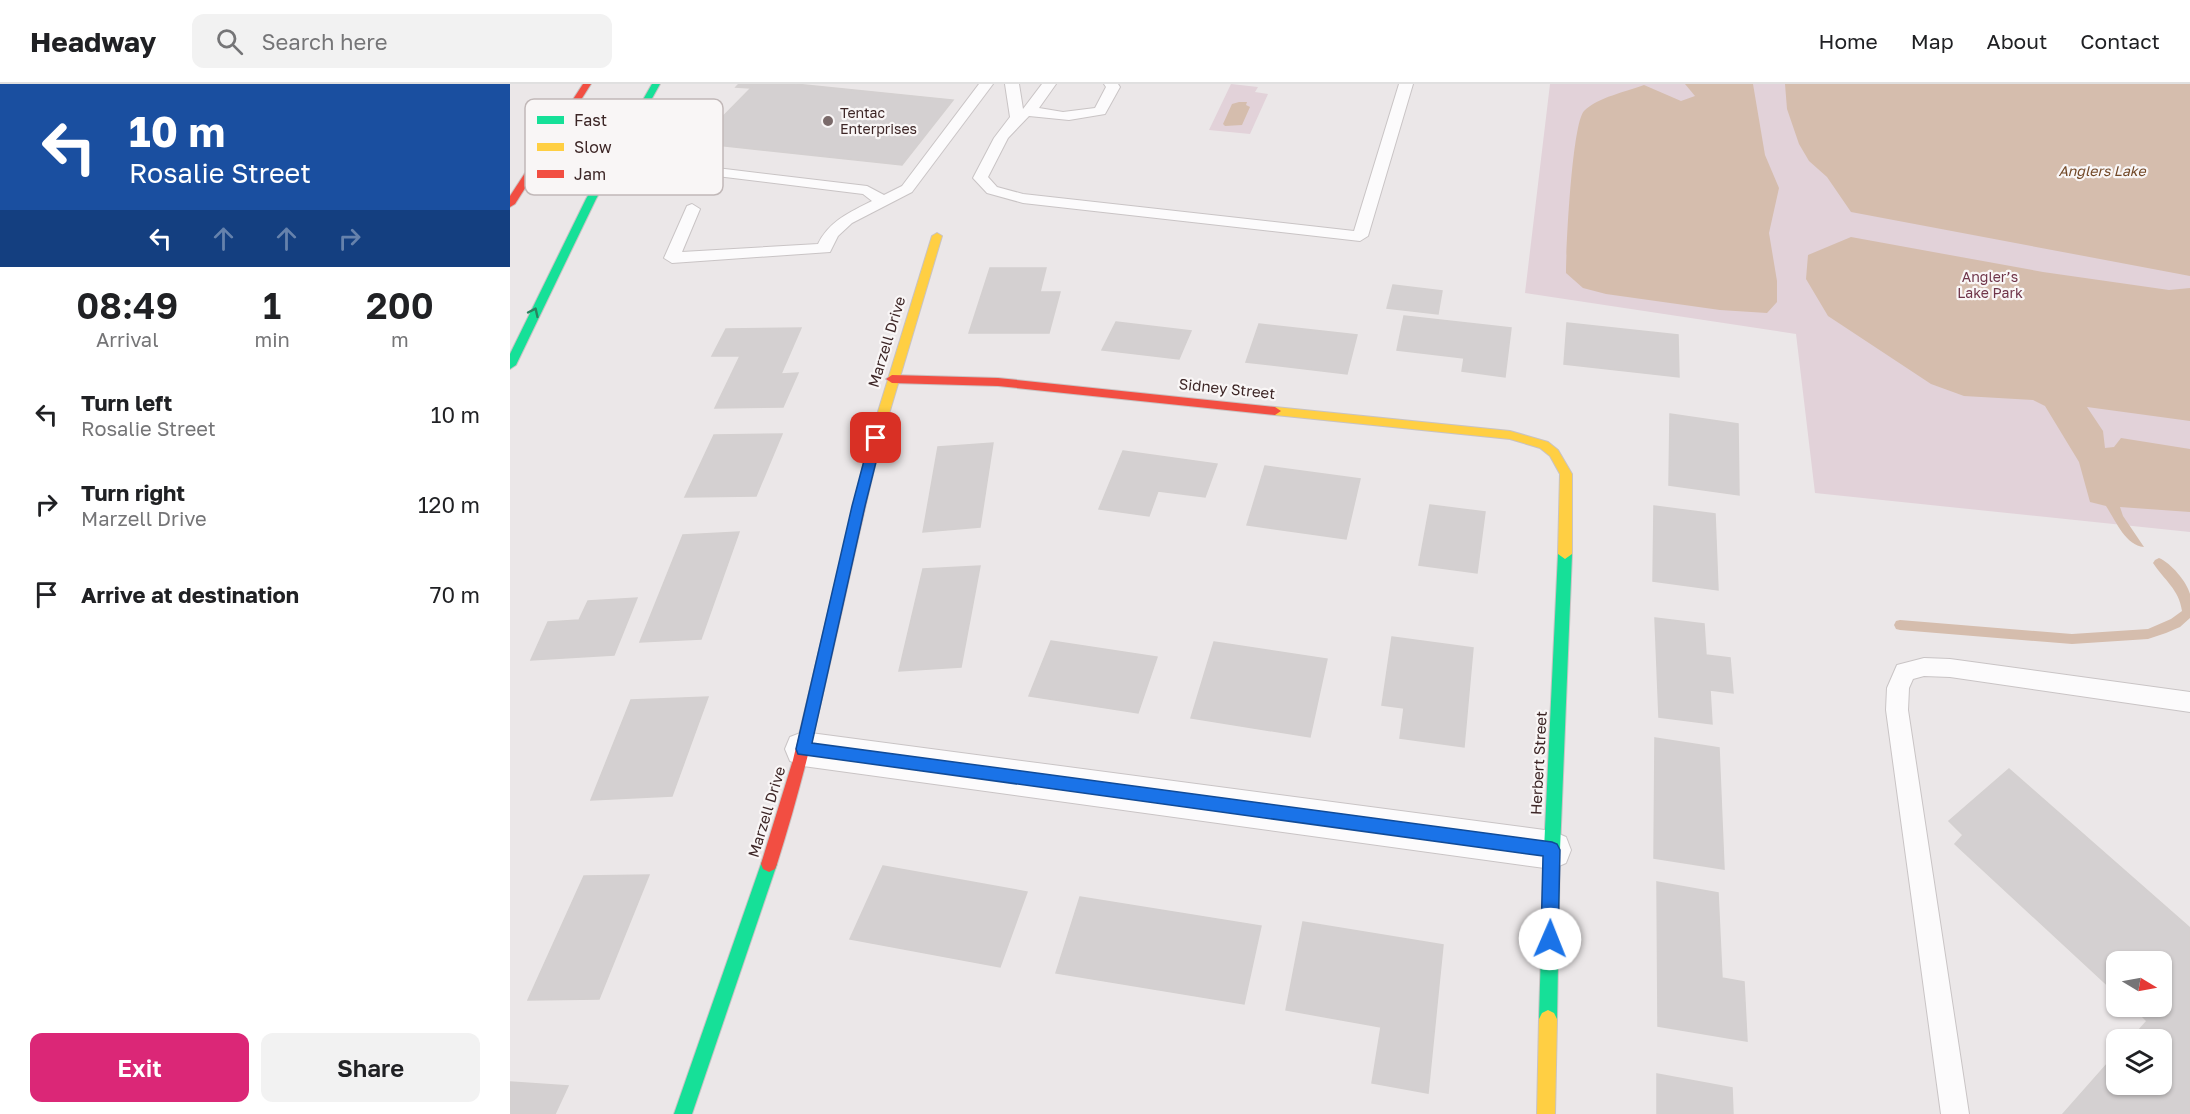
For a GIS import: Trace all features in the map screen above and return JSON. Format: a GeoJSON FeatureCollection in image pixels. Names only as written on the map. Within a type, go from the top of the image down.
{"type":"FeatureCollection","features":[{"type":"Feature","properties":{"kind":"main road"},"geometry":{"type":"LineString","coordinates":[[577,99],[587,84]]}},
{"type":"Feature","properties":{"kind":"main road"},"geometry":{"type":"LineString","coordinates":[[648,99],[656,84]]}},
{"type":"Feature","properties":{"kind":"main road"},"geometry":{"type":"LineString","coordinates":[[510,204],[525,181]]}},
{"type":"Feature","properties":{"kind":"main road"},"geometry":{"type":"LineString","coordinates":[[510,365],[593,195]]}},
{"type":"Feature","properties":{"kind":"main road","name":"Marzell Drive"},"geometry":{"type":"LineString","coordinates":[[683,1114],[790,802],[858,506],[892,379],[937,236]]}},
{"type":"Feature","properties":{"kind":"main road","name":"Sidney Street"},"geometry":{"type":"LineString","coordinates":[[892,379],[998,382],[1510,435],[1544,445],[1554,453]]}},
{"type":"Feature","properties":{"kind":"main road","name":"Herbert Street"},"geometry":{"type":"LineString","coordinates":[[1546,1114],[1552,850],[1564,595],[1566,474],[1554,453]]}},
{"type":"Feature","properties":{"kind":"street"},"geometry":{"type":"LineString","coordinates":[[803,749],[1552,850]]}},
{"type":"Feature","properties":{"kind":"lane"},"geometry":{"type":"LineString","coordinates":[[692,209],[672,258],[824,249],[831,234],[847,220],[907,189],[986,84]]}},
{"type":"Feature","properties":{"kind":"lane"},"geometry":{"type":"LineString","coordinates":[[1012,84],[1023,114]]}},
{"type":"Feature","properties":{"kind":"lane"},"geometry":{"type":"LineString","coordinates":[[1049,84],[990,154],[980,178],[992,190],[1023,198],[1360,236],[1406,84]]}},
{"type":"Feature","properties":{"kind":"lane"},"geometry":{"type":"LineString","coordinates":[[1023,114],[1077,117],[1100,111],[1113,87],[1111,84]]}},
{"type":"Feature","properties":{"kind":"lane"},"geometry":{"type":"LineString","coordinates":[[723,173],[867,190],[882,201]]}},
{"type":"Feature","properties":{"kind":"lane"},"geometry":{"type":"LineString","coordinates":[[1955,1114],[1897,711],[1898,688],[1905,672],[1924,667],[1950,668],[2190,702]]}},
{"type":"Feature","properties":{"kind":"green space"},"geometry":{"type":"Polygon","coordinates":[[[1231,84],[1258,87],[1255,92],[1268,94],[1250,134],[1209,130],[1231,84]]]}},
{"type":"Feature","properties":{"kind":"green space","name":"Angler’s Lake Park"},"geometry":{"type":"Polygon","coordinates":[[[1550,84],[2190,84],[2190,532],[1815,493],[1796,334],[1525,293],[1550,84]]]}},
{"type":"Feature","properties":{"kind":"water"},"geometry":{"type":"Polygon","coordinates":[[[1685,84],[1753,84],[1765,155],[1779,188],[1769,233],[1777,281],[1777,302],[1767,313],[1720,310],[1606,294],[1583,288],[1566,273],[1573,162],[1576,138],[1584,111],[1604,98],[1644,85],[1681,101],[1695,96],[1685,84]]]}},
{"type":"Feature","properties":{"kind":"water","name":"Anglers Lake"},"geometry":{"type":"Polygon","coordinates":[[[1785,84],[2190,84],[2190,276],[1851,212],[1827,177],[1809,161],[1799,144],[1787,109],[1785,84]]]}},
{"type":"Feature","properties":{"kind":"water"},"geometry":{"type":"Polygon","coordinates":[[[1247,102],[1246,105],[1250,107],[1242,125],[1225,126],[1223,124],[1232,104],[1247,102]]]}},
{"type":"Feature","properties":{"kind":"water"},"geometry":{"type":"Polygon","coordinates":[[[1851,237],[2043,272],[2169,290],[2190,288],[2190,421],[2087,407],[2103,431],[2105,448],[2114,447],[2121,438],[2190,449],[2190,512],[2120,507],[2123,516],[2144,547],[2131,542],[2106,506],[2090,502],[2079,462],[2045,406],[2033,400],[1964,396],[1931,384],[1828,316],[1806,279],[1808,255],[1851,237]]]}},
{"type":"Feature","properties":{"kind":"building","name":"Tentac Enterprises"},"geometry":{"type":"Polygon","coordinates":[[[739,84],[795,84],[953,100],[902,165],[723,146],[723,117],[751,88],[736,87],[739,84]]]}},
{"type":"Feature","properties":{"kind":"building"},"geometry":{"type":"Polygon","coordinates":[[[990,268],[1046,268],[1040,292],[1060,292],[1049,333],[969,333],[990,268]]]}},
{"type":"Feature","properties":{"kind":"building"},"geometry":{"type":"Polygon","coordinates":[[[1393,285],[1442,291],[1438,314],[1387,308],[1393,285]]]}},
{"type":"Feature","properties":{"kind":"building"},"geometry":{"type":"Polygon","coordinates":[[[1404,316],[1511,328],[1505,377],[1462,371],[1464,358],[1397,350],[1404,316]]]}},
{"type":"Feature","properties":{"kind":"building"},"geometry":{"type":"Polygon","coordinates":[[[1116,322],[1191,331],[1179,359],[1102,350],[1116,322]]]}},
{"type":"Feature","properties":{"kind":"building"},"geometry":{"type":"Polygon","coordinates":[[[1567,323],[1678,335],[1679,377],[1564,364],[1567,323]]]}},
{"type":"Feature","properties":{"kind":"building"},"geometry":{"type":"Polygon","coordinates":[[[1259,324],[1357,335],[1347,374],[1246,362],[1259,324]]]}},
{"type":"Feature","properties":{"kind":"building"},"geometry":{"type":"Polygon","coordinates":[[[801,328],[781,374],[798,373],[783,407],[715,408],[740,356],[712,356],[726,329],[801,328]]]}},
{"type":"Feature","properties":{"kind":"building"},"geometry":{"type":"Polygon","coordinates":[[[1670,414],[1738,424],[1739,495],[1669,485],[1670,414]]]}},
{"type":"Feature","properties":{"kind":"building"},"geometry":{"type":"Polygon","coordinates":[[[782,434],[756,496],[685,497],[714,435],[782,434]]]}},
{"type":"Feature","properties":{"kind":"building"},"geometry":{"type":"Polygon","coordinates":[[[993,443],[980,527],[923,532],[938,447],[993,443]]]}},
{"type":"Feature","properties":{"kind":"building"},"geometry":{"type":"Polygon","coordinates":[[[1123,451],[1217,464],[1205,497],[1158,491],[1149,516],[1099,509],[1123,451]]]}},
{"type":"Feature","properties":{"kind":"building"},"geometry":{"type":"Polygon","coordinates":[[[1265,466],[1360,479],[1346,539],[1247,525],[1265,466]]]}},
{"type":"Feature","properties":{"kind":"building"},"geometry":{"type":"Polygon","coordinates":[[[1430,505],[1485,512],[1477,573],[1419,565],[1430,505]]]}},
{"type":"Feature","properties":{"kind":"building"},"geometry":{"type":"Polygon","coordinates":[[[1654,506],[1715,514],[1718,590],[1653,581],[1654,506]]]}},
{"type":"Feature","properties":{"kind":"building"},"geometry":{"type":"Polygon","coordinates":[[[739,532],[701,639],[640,642],[683,535],[739,532]]]}},
{"type":"Feature","properties":{"kind":"building"},"geometry":{"type":"Polygon","coordinates":[[[980,566],[961,667],[899,671],[923,569],[980,566]]]}},
{"type":"Feature","properties":{"kind":"building"},"geometry":{"type":"Polygon","coordinates":[[[637,598],[614,655],[531,660],[548,622],[579,620],[588,601],[637,598]]]}},
{"type":"Feature","properties":{"kind":"building"},"geometry":{"type":"Polygon","coordinates":[[[1655,618],[1704,624],[1706,655],[1730,658],[1733,693],[1710,690],[1712,724],[1659,717],[1655,618]]]}},
{"type":"Feature","properties":{"kind":"building"},"geometry":{"type":"Polygon","coordinates":[[[1392,637],[1473,648],[1464,747],[1400,738],[1404,708],[1382,705],[1392,637]]]}},
{"type":"Feature","properties":{"kind":"building"},"geometry":{"type":"Polygon","coordinates":[[[1051,641],[1157,657],[1138,713],[1029,696],[1051,641]]]}},
{"type":"Feature","properties":{"kind":"building"},"geometry":{"type":"Polygon","coordinates":[[[1214,642],[1327,659],[1310,737],[1191,718],[1214,642]]]}},
{"type":"Feature","properties":{"kind":"building"},"geometry":{"type":"Polygon","coordinates":[[[708,697],[672,796],[591,800],[631,700],[708,697]]]}},
{"type":"Feature","properties":{"kind":"building"},"geometry":{"type":"Polygon","coordinates":[[[1655,738],[1719,748],[1724,869],[1654,858],[1655,738]]]}},
{"type":"Feature","properties":{"kind":"building"},"geometry":{"type":"Polygon","coordinates":[[[2009,769],[2190,928],[2190,1114],[2063,1114],[2106,1065],[2106,1095],[2172,1095],[2172,1029],[2140,1029],[2147,1021],[2143,1017],[2172,1017],[2172,951],[2106,951],[2106,984],[1955,844],[1963,835],[1949,821],[2009,769]]]}},
{"type":"Feature","properties":{"kind":"building"},"geometry":{"type":"Polygon","coordinates":[[[883,866],[1027,892],[1000,967],[850,939],[883,866]]]}},
{"type":"Feature","properties":{"kind":"building"},"geometry":{"type":"Polygon","coordinates":[[[649,875],[599,999],[528,1000],[584,876],[649,875]]]}},
{"type":"Feature","properties":{"kind":"building"},"geometry":{"type":"Polygon","coordinates":[[[1657,882],[1718,893],[1722,978],[1744,982],[1747,1041],[1658,1026],[1657,882]]]}},
{"type":"Feature","properties":{"kind":"building"},"geometry":{"type":"Polygon","coordinates":[[[1080,897],[1261,926],[1244,1004],[1056,973],[1080,897]]]}},
{"type":"Feature","properties":{"kind":"building"},"geometry":{"type":"Polygon","coordinates":[[[1303,922],[1443,945],[1428,1093],[1372,1083],[1381,1027],[1286,1010],[1303,922]]]}},
{"type":"Feature","properties":{"kind":"building"},"geometry":{"type":"Polygon","coordinates":[[[1657,1074],[1732,1088],[1733,1114],[1657,1114],[1657,1074]]]}},
{"type":"Feature","properties":{"kind":"building"},"geometry":{"type":"Polygon","coordinates":[[[510,1082],[568,1086],[555,1114],[510,1114],[510,1082]]]}},
{"type":"Feature","properties":{"kind":"waterway"},"geometry":{"type":"LineString","coordinates":[[1900,625],[2072,639],[2148,634],[2162,630],[2188,613],[2183,591],[2159,563]]}},
{"type":"Feature","properties":{"kind":"traffic: fast"},"geometry":{"type":"LineString","coordinates":[[648,99],[656,84]]}},
{"type":"Feature","properties":{"kind":"traffic: fast"},"geometry":{"type":"LineString","coordinates":[[510,365],[593,195]]}},
{"type":"Feature","properties":{"kind":"traffic: fast"},"geometry":{"type":"LineString","coordinates":[[1548,1019],[1552,850],[1565,554]]}},
{"type":"Feature","properties":{"kind":"traffic: fast"},"geometry":{"type":"LineString","coordinates":[[683,1114],[769,864]]}},
{"type":"Feature","properties":{"kind":"traffic: slow"},"geometry":{"type":"LineString","coordinates":[[875,441],[937,236]]}},
{"type":"Feature","properties":{"kind":"traffic: slow"},"geometry":{"type":"LineString","coordinates":[[1275,411],[1510,435],[1544,445],[1554,453],[1566,474],[1565,554]]}},
{"type":"Feature","properties":{"kind":"traffic: slow"},"geometry":{"type":"LineString","coordinates":[[1546,1114],[1548,1019]]}},
{"type":"Feature","properties":{"kind":"traffic: jam"},"geometry":{"type":"LineString","coordinates":[[577,99],[587,84]]}},
{"type":"Feature","properties":{"kind":"traffic: jam"},"geometry":{"type":"LineString","coordinates":[[510,204],[525,181]]}},
{"type":"Feature","properties":{"kind":"traffic: jam"},"geometry":{"type":"LineString","coordinates":[[892,379],[998,382],[1275,411]]}},
{"type":"Feature","properties":{"kind":"traffic: jam"},"geometry":{"type":"LineString","coordinates":[[769,864],[800,760],[875,441]]}},
{"type":"Feature","properties":{"kind":"place","name":"Tentac Enterprises"},"geometry":{"type":"Point","coordinates":[828,121]}},
{"type":"Feature","properties":{"kind":"route"},"geometry":{"type":"LineString","coordinates":[[876,438],[858,506],[803,749],[1552,850],[1550,939]]}}]}
